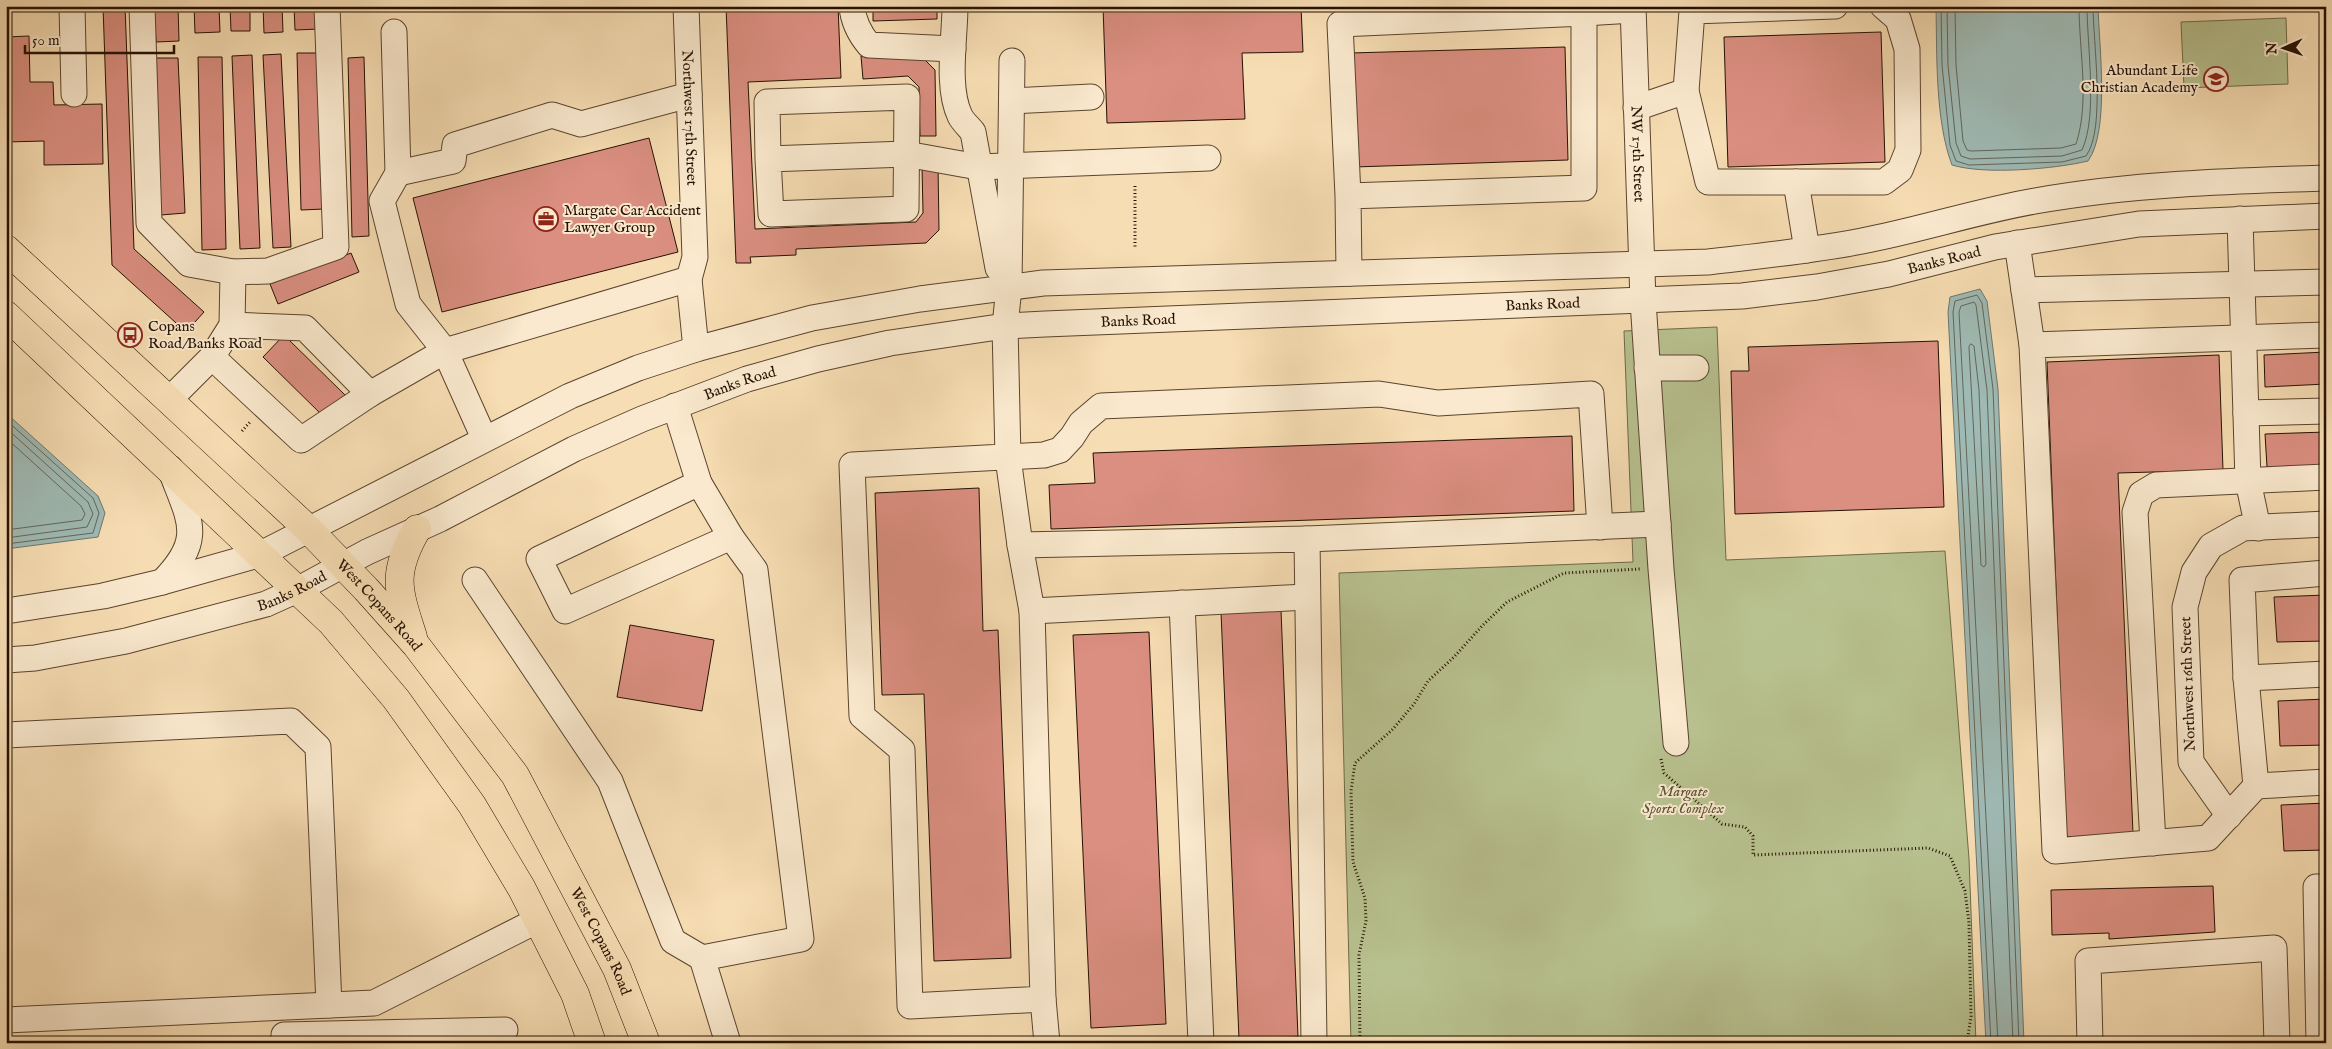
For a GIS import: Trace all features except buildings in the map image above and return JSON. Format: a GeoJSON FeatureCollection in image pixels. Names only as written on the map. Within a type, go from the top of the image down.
{"type":"FeatureCollection","features":[{"type":"Feature","properties":{"kind":"main road","name":"West Copans Road"},"geometry":{"type":"LineString","coordinates":[[6,249],[308,529],[416,645],[515,775],[617,969],[646,1043]]}},
{"type":"Feature","properties":{"kind":"main road"},"geometry":{"type":"LineString","coordinates":[[6,315],[331,622],[396,699],[472,805],[522,889],[575,994],[592,1043]]}},
{"type":"Feature","properties":{"kind":"main road"},"geometry":{"type":"LineString","coordinates":[[416,645],[400,593],[399,578],[406,549],[417,529]]}},
{"type":"Feature","properties":{"kind":"street"},"geometry":{"type":"LineString","coordinates":[[72,6],[74,94]]}},
{"type":"Feature","properties":{"kind":"street"},"geometry":{"type":"LineString","coordinates":[[142,6],[149,223],[189,264],[233,272],[268,271],[336,247],[327,6]]}},
{"type":"Feature","properties":{"kind":"street","name":"Northwest 17th Street"},"geometry":{"type":"LineString","coordinates":[[686,6],[695,257],[689,279],[696,349]]}},
{"type":"Feature","properties":{"kind":"street"},"geometry":{"type":"LineString","coordinates":[[852,6],[852,14],[859,33],[869,45],[953,49]]}},
{"type":"Feature","properties":{"kind":"street"},"geometry":{"type":"LineString","coordinates":[[955,6],[953,83],[956,100],[960,116],[972,132],[1000,277],[1009,287]]}},
{"type":"Feature","properties":{"kind":"street"},"geometry":{"type":"LineString","coordinates":[[1835,6],[1692,11],[1686,91],[1708,182],[1884,182],[1900,170],[1908,150],[1907,49],[1898,19],[1883,6]]}},
{"type":"Feature","properties":{"kind":"street"},"geometry":{"type":"LineString","coordinates":[[1349,273],[1348,196],[1340,24],[1584,13],[1633,8]]}},
{"type":"Feature","properties":{"kind":"street","name":"NW 17th Street"},"geometry":{"type":"LineString","coordinates":[[1633,8],[1641,264],[1658,524],[1668,750]]}},
{"type":"Feature","properties":{"kind":"street"},"geometry":{"type":"LineString","coordinates":[[1348,196],[1584,188],[1584,13]]}},
{"type":"Feature","properties":{"kind":"street"},"geometry":{"type":"LineString","coordinates":[[394,32],[398,173],[382,201],[408,304],[445,351],[484,438]]}},
{"type":"Feature","properties":{"kind":"street"},"geometry":{"type":"LineString","coordinates":[[1012,61],[1013,101],[1010,166],[1009,287],[1005,326],[1008,458],[1020,546],[1032,611],[1043,999],[1047,1043]]}},
{"type":"Feature","properties":{"kind":"street"},"geometry":{"type":"LineString","coordinates":[[1636,108],[1686,91]]}},
{"type":"Feature","properties":{"kind":"street"},"geometry":{"type":"LineString","coordinates":[[398,173],[453,161],[455,145],[552,115],[581,124],[689,95]]}},
{"type":"Feature","properties":{"kind":"street"},"geometry":{"type":"LineString","coordinates":[[907,97],[906,154],[906,209],[771,214],[767,102],[907,97]]}},
{"type":"Feature","properties":{"kind":"street"},"geometry":{"type":"LineString","coordinates":[[1013,101],[1091,97]]}},
{"type":"Feature","properties":{"kind":"street"},"geometry":{"type":"LineString","coordinates":[[768,159],[906,154],[978,167],[1208,158]]}},
{"type":"Feature","properties":{"kind":"street"},"geometry":{"type":"LineString","coordinates":[[6,611],[103,596],[162,582],[261,554],[484,438],[570,396],[638,368],[696,349],[812,318],[920,299],[1043,283],[1708,262],[1863,241],[2034,201],[2107,190],[2217,182],[2326,178]]}},
{"type":"Feature","properties":{"kind":"street"},"geometry":{"type":"LineString","coordinates":[[1796,182],[1807,250]]}},
{"type":"Feature","properties":{"kind":"street","name":"Banks Road"},"geometry":{"type":"LineString","coordinates":[[6,660],[35,658],[160,633],[266,604],[297,590],[342,564],[417,529],[574,449],[676,406],[747,379],[818,359],[926,336],[1005,326],[1742,296],[1817,287],[1889,274],[2018,243],[2139,224],[2326,216]]}},
{"type":"Feature","properties":{"kind":"street"},"geometry":{"type":"LineString","coordinates":[[2240,219],[2248,481],[2258,528],[2326,524]]}},
{"type":"Feature","properties":{"kind":"street"},"geometry":{"type":"LineString","coordinates":[[2018,243],[2032,345],[2054,851],[2208,838],[2256,786],[2326,782]]}},
{"type":"Feature","properties":{"kind":"street"},"geometry":{"type":"LineString","coordinates":[[169,400],[212,357],[232,325],[233,272]]}},
{"type":"Feature","properties":{"kind":"street"},"geometry":{"type":"LineString","coordinates":[[212,357],[300,440],[370,394],[445,351],[689,279]]}},
{"type":"Feature","properties":{"kind":"street"},"geometry":{"type":"LineString","coordinates":[[2024,290],[2326,282]]}},
{"type":"Feature","properties":{"kind":"street"},"geometry":{"type":"LineString","coordinates":[[232,325],[304,328],[370,394]]}},
{"type":"Feature","properties":{"kind":"street"},"geometry":{"type":"LineString","coordinates":[[2032,345],[2326,335]]}},
{"type":"Feature","properties":{"kind":"street"},"geometry":{"type":"LineString","coordinates":[[1647,368],[1696,368]]}},
{"type":"Feature","properties":{"kind":"street"},"geometry":{"type":"LineString","coordinates":[[1043,999],[910,1006],[902,750],[862,716],[852,464],[1044,455],[1060,450],[1081,423],[1101,406],[1378,394],[1438,403],[1591,394],[1600,527]]}},
{"type":"Feature","properties":{"kind":"street"},"geometry":{"type":"LineString","coordinates":[[475,580],[610,781],[673,941],[702,958],[801,939],[755,570],[730,538],[699,483],[676,406]]}},
{"type":"Feature","properties":{"kind":"street"},"geometry":{"type":"LineString","coordinates":[[2246,414],[2326,411]]}},
{"type":"Feature","properties":{"kind":"street"},"geometry":{"type":"LineString","coordinates":[[162,582],[177,568],[186,554],[190,540],[186,511],[170,468]]}},
{"type":"Feature","properties":{"kind":"street"},"geometry":{"type":"LineString","coordinates":[[2153,843],[2135,512],[2141,494],[2156,485],[2326,477]]}},
{"type":"Feature","properties":{"kind":"street"},"geometry":{"type":"LineString","coordinates":[[699,483],[539,559],[565,611],[730,538]]}},
{"type":"Feature","properties":{"kind":"street"},"geometry":{"type":"LineString","coordinates":[[1020,546],[1307,539],[1658,524]]}},
{"type":"Feature","properties":{"kind":"street","name":"Northwest 16th Street"},"geometry":{"type":"LineString","coordinates":[[2229,816],[2191,762],[2185,607],[2194,572],[2211,546],[2243,528],[2258,528]]}},
{"type":"Feature","properties":{"kind":"street"},"geometry":{"type":"LineString","coordinates":[[1307,539],[1306,597],[1314,1043]]}},
{"type":"Feature","properties":{"kind":"street"},"geometry":{"type":"LineString","coordinates":[[2256,786],[2246,678],[2242,580],[2326,573]]}},
{"type":"Feature","properties":{"kind":"street"},"geometry":{"type":"LineString","coordinates":[[1032,611],[1306,597]]}},
{"type":"Feature","properties":{"kind":"street"},"geometry":{"type":"LineString","coordinates":[[1182,603],[1201,1043]]}},
{"type":"Feature","properties":{"kind":"street"},"geometry":{"type":"LineString","coordinates":[[2246,678],[2326,674]]}},
{"type":"Feature","properties":{"kind":"street"},"geometry":{"type":"LineString","coordinates":[[6,735],[291,721],[318,747],[329,1005]]}},
{"type":"Feature","properties":{"kind":"street"},"geometry":{"type":"LineString","coordinates":[[2319,1043],[2322,972],[2316,887],[2326,887]]}},
{"type":"Feature","properties":{"kind":"street"},"geometry":{"type":"LineString","coordinates":[[6,1020],[374,1004],[538,920]]}},
{"type":"Feature","properties":{"kind":"street"},"geometry":{"type":"LineString","coordinates":[[2090,1043],[2088,961],[2274,948],[2277,1043]]}},
{"type":"Feature","properties":{"kind":"street"},"geometry":{"type":"LineString","coordinates":[[702,958],[728,1043]]}},
{"type":"Feature","properties":{"kind":"street"},"geometry":{"type":"LineString","coordinates":[[284,1043],[284,1036],[505,1030]]}},
{"type":"Feature","properties":{"kind":"path"},"geometry":{"type":"LineString","coordinates":[[1135,186],[1135,247]]}},
{"type":"Feature","properties":{"kind":"path"},"geometry":{"type":"LineString","coordinates":[[1360,1043],[1359,955],[1366,921],[1366,898],[1353,862],[1351,791],[1354,763],[1393,729],[1414,704],[1428,681],[1508,602],[1564,573],[1646,569]]}},
{"type":"Feature","properties":{"kind":"path"},"geometry":{"type":"LineString","coordinates":[[1668,750],[1664,773],[1722,824],[1745,827],[1753,836],[1753,855],[1928,848],[1950,856],[1965,892],[1969,923],[1971,1016],[1967,1043]]}},
{"type":"Feature","properties":{"kind":"green space"},"geometry":{"type":"Polygon","coordinates":[[[2286,18],[2288,84],[2184,88],[2181,22],[2286,18]]]}},
{"type":"Feature","properties":{"kind":"green space","name":"Margate Sports Complex"},"geometry":{"type":"Polygon","coordinates":[[[1717,327],[1726,560],[1945,551],[1969,859],[1976,1043],[1351,1043],[1339,573],[1633,562],[1624,331],[1717,327]]]}},
{"type":"Feature","properties":{"kind":"water"},"geometry":{"type":"Polygon","coordinates":[[[1936,6],[2098,6],[2102,87],[2101,109],[2095,147],[2088,161],[2020,170],[1982,170],[1952,165],[1942,128],[1938,87],[1936,6]]]}},
{"type":"Feature","properties":{"kind":"water"},"geometry":{"type":"Polygon","coordinates":[[[1980,289],[1987,301],[1998,389],[2024,1043],[1986,1043],[1948,312],[1950,297],[1980,289]]]}},
{"type":"Feature","properties":{"kind":"water"},"geometry":{"type":"Polygon","coordinates":[[[6,413],[98,496],[105,513],[98,537],[6,549],[6,413]]]}},
{"type":"Feature","properties":{"kind":"place","name":"Abundant Life Christian Academy"},"geometry":{"type":"Point","coordinates":[2216,79]}},
{"type":"Feature","properties":{"kind":"place","name":"Margate Car Accident Lawyer Group"},"geometry":{"type":"Point","coordinates":[546,219]}},
{"type":"Feature","properties":{"kind":"place","name":"Copans Road/Banks Road"},"geometry":{"type":"Point","coordinates":[130,335]}}]}
